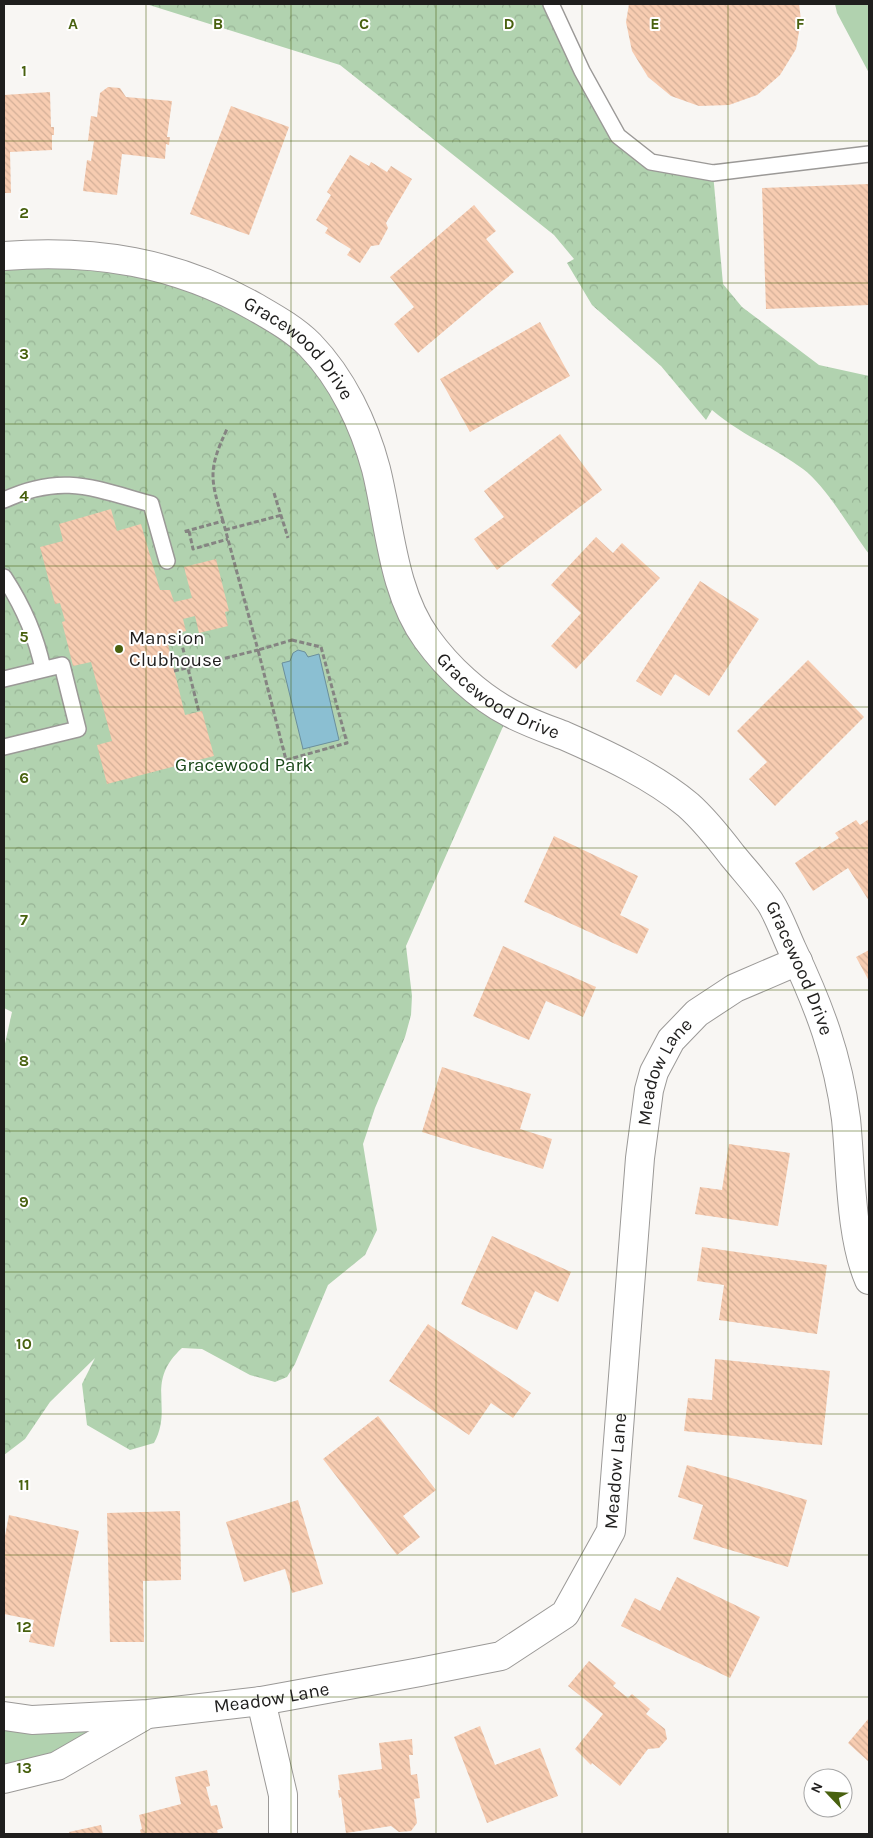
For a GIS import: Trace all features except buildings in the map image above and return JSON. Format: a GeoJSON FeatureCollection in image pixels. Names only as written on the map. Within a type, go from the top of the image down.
{"type":"FeatureCollection","features":[{"type":"Feature","properties":{"kind":"street","name":"Gracewood Drive"},"geometry":{"type":"LineString","coordinates":[[4,256],[38,254],[94,256],[156,265],[222,288],[284,324],[310,344],[336,377],[367,442],[376,470],[388,536],[405,594],[424,636],[446,662],[476,691],[509,713],[591,748],[656,783],[688,805],[712,830],[770,903],[821,1012],[834,1053],[845,1113],[855,1219],[869,1280]]}},
{"type":"Feature","properties":{"kind":"street","name":"Meadow Lane"},"geometry":{"type":"LineString","coordinates":[[4,1716],[32,1720],[148,1714],[261,1701],[501,1656],[565,1614],[611,1531],[640,1158],[649,1090],[654,1072],[671,1040],[697,1013],[735,988],[798,961]]}},
{"type":"Feature","properties":{"kind":"street"},"geometry":{"type":"LineString","coordinates":[[261,1701],[283,1796],[282,1834]]}},
{"type":"Feature","properties":{"kind":"street","name":"Meadow Lane"},"geometry":{"type":"LineString","coordinates":[[4,1779],[57,1766],[148,1714]]}},
{"type":"Feature","properties":{"kind":"lane"},"geometry":{"type":"LineString","coordinates":[[551,4],[582,71],[618,136],[651,162],[713,173],[869,154]]}},
{"type":"Feature","properties":{"kind":"lane"},"geometry":{"type":"LineString","coordinates":[[4,500],[25,490],[44,485],[65,484],[93,488],[152,504],[167,561]]}},
{"type":"Feature","properties":{"kind":"lane"},"geometry":{"type":"LineString","coordinates":[[4,577],[22,605],[37,643],[43,669]]}},
{"type":"Feature","properties":{"kind":"lane"},"geometry":{"type":"LineString","coordinates":[[4,679],[62,665],[78,728],[4,747]]}},
{"type":"Feature","properties":{"kind":"path"},"geometry":{"type":"LineString","coordinates":[[174,672],[258,650],[292,640],[322,647],[347,743],[286,760],[258,650],[225,530],[212,477],[215,454],[227,428]]}},
{"type":"Feature","properties":{"kind":"path"},"geometry":{"type":"LineString","coordinates":[[274,493],[288,538]]}},
{"type":"Feature","properties":{"kind":"path"},"geometry":{"type":"LineString","coordinates":[[225,530],[282,515]]}},
{"type":"Feature","properties":{"kind":"path"},"geometry":{"type":"LineString","coordinates":[[161,538],[223,521]]}},
{"type":"Feature","properties":{"kind":"path"},"geometry":{"type":"LineString","coordinates":[[188,531],[193,549],[228,539]]}},
{"type":"Feature","properties":{"kind":"path"},"geometry":{"type":"LineString","coordinates":[[179,633],[199,712]]}},
{"type":"Feature","properties":{"kind":"green space"},"geometry":{"type":"Polygon","coordinates":[[[146,4],[551,4],[618,136],[651,162],[713,173],[723,284],[742,307],[819,365],[869,376],[869,554],[829,497],[812,477],[792,461],[723,419],[712,410],[706,420],[661,366],[592,305],[567,263],[574,259],[554,235],[340,65],[146,4]]]}},
{"type":"Feature","properties":{"kind":"green space"},"geometry":{"type":"Polygon","coordinates":[[[835,4],[869,4],[869,73],[837,13],[835,4]]]}},
{"type":"Feature","properties":{"kind":"green space","name":"Gracewood Park"},"geometry":{"type":"Polygon","coordinates":[[[4,256],[222,288],[336,377],[424,636],[509,713],[406,946],[412,996],[411,1015],[405,1037],[375,1108],[363,1144],[377,1230],[365,1255],[328,1285],[295,1364],[287,1377],[275,1382],[250,1375],[202,1349],[182,1348],[164,1373],[161,1395],[161,1418],[154,1443],[130,1450],[87,1425],[82,1384],[95,1358],[50,1402],[25,1439],[4,1455],[4,1048],[12,1012],[4,1008],[4,256]]]}},
{"type":"Feature","properties":{"kind":"green space"},"geometry":{"type":"Polygon","coordinates":[[[148,1714],[4,1779],[4,1716],[148,1714]]]}},
{"type":"Feature","properties":{"kind":"water"},"geometry":{"type":"Polygon","coordinates":[[[298,650],[305,652],[308,657],[319,654],[339,740],[303,749],[282,663],[290,661],[293,653],[298,650]]]}},
{"type":"Feature","properties":{"kind":"place","name":"Mansion Clubhouse"},"geometry":{"type":"Point","coordinates":[119,649]}}]}
